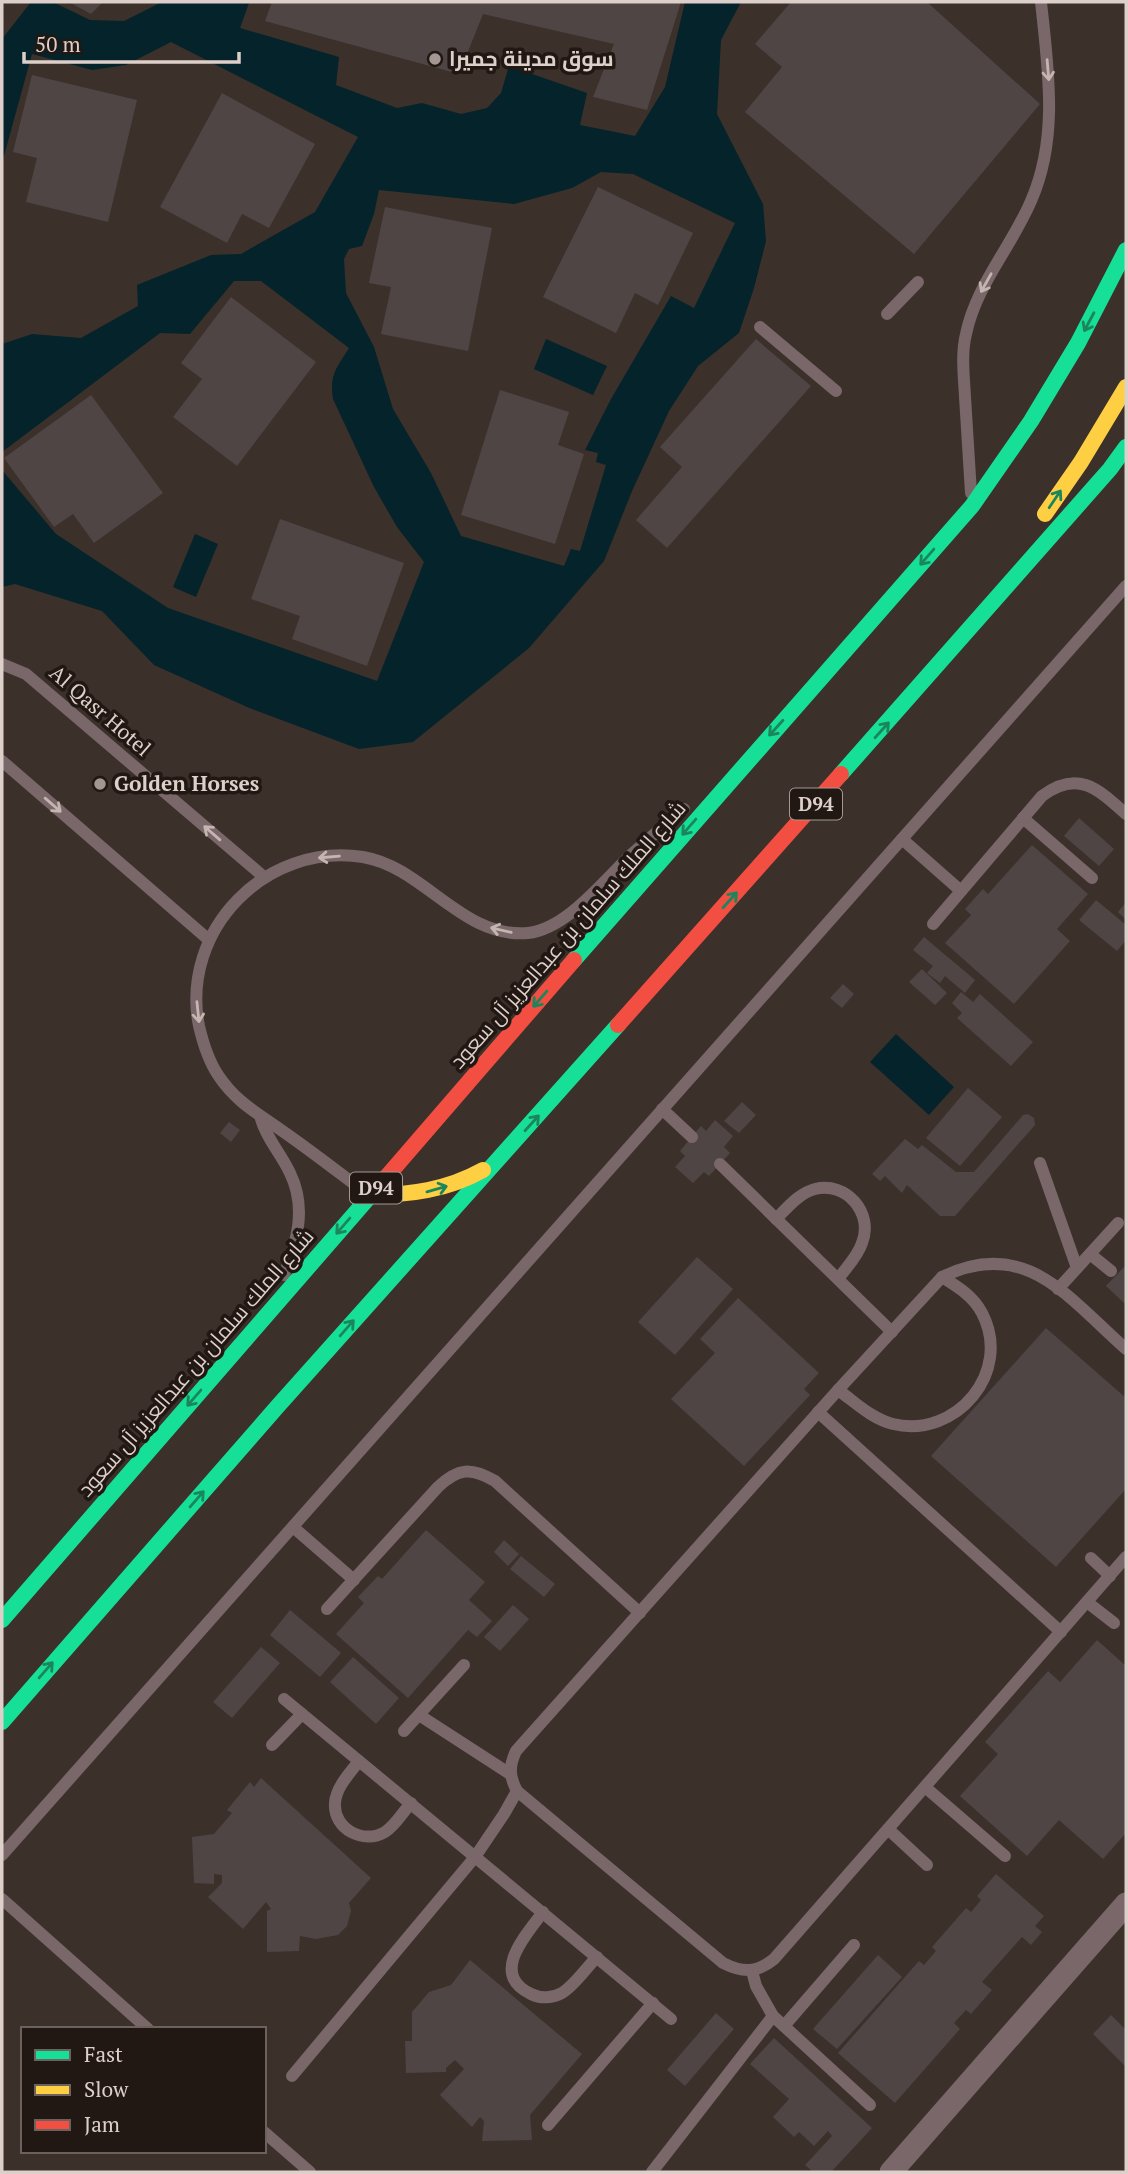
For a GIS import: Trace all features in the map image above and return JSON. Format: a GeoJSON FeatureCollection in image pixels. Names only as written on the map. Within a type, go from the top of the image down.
{"type":"FeatureCollection","features":[{"type":"Feature","properties":{"kind":"main road","name":"شارع الملك سلمان بن عبدالعزيز آل سعود"},"geometry":{"type":"LineString","coordinates":[[2,1620],[750,757],[972,506],[1031,421],[1072,354],[1124,256],[1126,241]]}},
{"type":"Feature","properties":{"kind":"main road"},"geometry":{"type":"LineString","coordinates":[[947,656],[1080,462],[1126,387]]}},
{"type":"Feature","properties":{"kind":"main road","name":"D94"},"geometry":{"type":"LineString","coordinates":[[2,1722],[408,1259],[947,656],[1110,469],[1126,447]]}},
{"type":"Feature","properties":{"kind":"main road"},"geometry":{"type":"LineString","coordinates":[[947,656],[1126,473]]}},
{"type":"Feature","properties":{"kind":"main road"},"geometry":{"type":"LineString","coordinates":[[370,1195],[424,1193],[477,1174],[500,1159]]}},
{"type":"Feature","properties":{"kind":"street"},"geometry":{"type":"LineString","coordinates":[[891,2172],[1126,1905]]}},
{"type":"Feature","properties":{"kind":"lane"},"geometry":{"type":"LineString","coordinates":[[972,506],[964,364],[965,337],[972,310],[1022,219],[1042,172],[1050,112],[1041,2]]}},
{"type":"Feature","properties":{"kind":"lane"},"geometry":{"type":"LineString","coordinates":[[887,314],[918,282]]}},
{"type":"Feature","properties":{"kind":"lane"},"geometry":{"type":"LineString","coordinates":[[760,327],[836,391]]}},
{"type":"Feature","properties":{"kind":"lane"},"geometry":{"type":"LineString","coordinates":[[2,1855],[1126,586]]}},
{"type":"Feature","properties":{"kind":"lane","name":"Al Qasr Hotel"},"geometry":{"type":"LineString","coordinates":[[2,664],[26,674],[264,877]]}},
{"type":"Feature","properties":{"kind":"lane"},"geometry":{"type":"LineString","coordinates":[[370,1195],[280,1129],[261,1119],[236,1098],[217,1073],[203,1044],[196,1009],[198,974],[209,940],[232,904],[264,877],[295,863],[328,856],[363,857],[396,867],[476,922],[502,932],[530,933],[555,924],[695,800],[750,757]]}},
{"type":"Feature","properties":{"kind":"lane"},"geometry":{"type":"LineString","coordinates":[[2,761],[209,940]]}},
{"type":"Feature","properties":{"kind":"lane"},"geometry":{"type":"LineString","coordinates":[[933,924],[1023,818],[1055,786],[1071,782],[1088,785],[1102,793],[1126,814]]}},
{"type":"Feature","properties":{"kind":"lane"},"geometry":{"type":"LineString","coordinates":[[1023,818],[1092,878]]}},
{"type":"Feature","properties":{"kind":"lane"},"geometry":{"type":"LineString","coordinates":[[902,839],[961,891]]}},
{"type":"Feature","properties":{"kind":"lane"},"geometry":{"type":"LineString","coordinates":[[663,1109],[692,1137]]}},
{"type":"Feature","properties":{"kind":"lane"},"geometry":{"type":"LineString","coordinates":[[261,1119],[270,1143],[290,1173],[299,1214],[298,1233],[271,1310]]}},
{"type":"Feature","properties":{"kind":"lane"},"geometry":{"type":"LineString","coordinates":[[1040,1163],[1077,1268]]}},
{"type":"Feature","properties":{"kind":"lane"},"geometry":{"type":"LineString","coordinates":[[720,1164],[892,1332]]}},
{"type":"Feature","properties":{"kind":"lane"},"geometry":{"type":"LineString","coordinates":[[776,1219],[803,1194],[815,1189],[841,1191],[852,1198],[860,1208],[865,1233],[862,1245],[838,1279]]}},
{"type":"Feature","properties":{"kind":"lane"},"geometry":{"type":"LineString","coordinates":[[1058,1289],[1118,1223]]}},
{"type":"Feature","properties":{"kind":"lane"},"geometry":{"type":"LineString","coordinates":[[1090,1254],[1111,1272]]}},
{"type":"Feature","properties":{"kind":"lane"},"geometry":{"type":"LineString","coordinates":[[1126,1349],[1058,1289],[1032,1272],[1003,1262],[981,1262],[942,1277],[516,1751],[510,1773],[517,1791],[723,1963],[737,1970],[752,1971],[764,1967],[774,1959],[1126,1557]]}},
{"type":"Feature","properties":{"kind":"lane"},"geometry":{"type":"LineString","coordinates":[[838,1390],[874,1416],[892,1424],[932,1424],[951,1417],[967,1405],[979,1390],[987,1371],[991,1352],[989,1332],[982,1313],[971,1297],[942,1277]]}},
{"type":"Feature","properties":{"kind":"lane"},"geometry":{"type":"LineString","coordinates":[[818,1412],[1061,1632]]}},
{"type":"Feature","properties":{"kind":"lane"},"geometry":{"type":"LineString","coordinates":[[327,1609],[449,1476],[465,1471],[481,1473],[495,1481],[640,1613]]}},
{"type":"Feature","properties":{"kind":"lane"},"geometry":{"type":"LineString","coordinates":[[293,1527],[354,1580]]}},
{"type":"Feature","properties":{"kind":"lane"},"geometry":{"type":"LineString","coordinates":[[1091,1558],[1110,1576]]}},
{"type":"Feature","properties":{"kind":"lane"},"geometry":{"type":"LineString","coordinates":[[1087,1602],[1114,1623]]}},
{"type":"Feature","properties":{"kind":"lane"},"geometry":{"type":"LineString","coordinates":[[404,1731],[464,1665]]}},
{"type":"Feature","properties":{"kind":"lane"},"geometry":{"type":"LineString","coordinates":[[284,1699],[671,2019]]}},
{"type":"Feature","properties":{"kind":"lane"},"geometry":{"type":"LineString","coordinates":[[272,1745],[302,1714]]}},
{"type":"Feature","properties":{"kind":"lane"},"geometry":{"type":"LineString","coordinates":[[419,1716],[510,1773]]}},
{"type":"Feature","properties":{"kind":"lane"},"geometry":{"type":"LineString","coordinates":[[359,1761],[338,1789],[335,1804],[337,1818],[346,1830],[359,1836],[374,1837],[387,1831],[411,1804]]}},
{"type":"Feature","properties":{"kind":"lane"},"geometry":{"type":"LineString","coordinates":[[925,1787],[1005,1856]]}},
{"type":"Feature","properties":{"kind":"lane"},"geometry":{"type":"LineString","coordinates":[[292,2076],[475,1857],[517,1791]]}},
{"type":"Feature","properties":{"kind":"lane"},"geometry":{"type":"LineString","coordinates":[[888,1829],[927,1865]]}},
{"type":"Feature","properties":{"kind":"lane"},"geometry":{"type":"LineString","coordinates":[[2,1899],[146,2027]]}},
{"type":"Feature","properties":{"kind":"lane"},"geometry":{"type":"LineString","coordinates":[[542,1912],[515,1950],[511,1964],[514,1979],[523,1990],[536,1997],[551,1998],[564,1992],[597,1957]]}},
{"type":"Feature","properties":{"kind":"lane"},"geometry":{"type":"LineString","coordinates":[[784,2026],[854,1945]]}},
{"type":"Feature","properties":{"kind":"lane"},"geometry":{"type":"LineString","coordinates":[[752,1971],[773,2016],[870,2105]]}},
{"type":"Feature","properties":{"kind":"lane"},"geometry":{"type":"LineString","coordinates":[[548,2125],[653,2003]]}},
{"type":"Feature","properties":{"kind":"lane"},"geometry":{"type":"LineString","coordinates":[[652,2172],[773,2016]]}},
{"type":"Feature","properties":{"kind":"lane"},"geometry":{"type":"LineString","coordinates":[[266,2134],[310,2172]]}},
{"type":"Feature","properties":{"kind":"water"},"geometry":{"type":"Polygon","coordinates":[[[31,2],[53,2],[90,20],[124,21],[162,2],[245,2],[249,3],[240,28],[339,57],[336,85],[397,108],[422,103],[461,114],[487,108],[501,93],[509,66],[587,93],[580,125],[635,136],[665,87],[685,2],[741,2],[721,40],[717,114],[763,204],[766,241],[739,333],[698,366],[669,411],[632,491],[604,561],[529,648],[413,742],[359,749],[247,707],[154,665],[102,611],[15,584],[2,587],[2,470],[56,534],[168,608],[377,681],[424,562],[397,527],[374,487],[333,399],[333,377],[349,348],[261,281],[234,281],[190,334],[160,333],[2,452],[2,344],[32,334],[81,338],[138,306],[137,285],[211,255],[241,254],[315,212],[358,137],[171,42],[126,65],[92,70],[32,54],[2,163],[2,39],[31,2]],[[601,172],[572,188],[514,204],[379,190],[374,214],[362,246],[349,249],[344,259],[346,293],[374,347],[393,409],[431,473],[461,536],[564,566],[571,549],[580,551],[606,465],[596,462],[598,453],[585,450],[611,399],[671,296],[694,308],[735,223],[633,174],[601,172]]]}},
{"type":"Feature","properties":{"kind":"water"},"geometry":{"type":"Polygon","coordinates":[[[546,339],[607,366],[593,395],[534,369],[546,339]]]}},
{"type":"Feature","properties":{"kind":"water"},"geometry":{"type":"Polygon","coordinates":[[[195,534],[218,544],[196,597],[173,587],[195,534]]]}},
{"type":"Feature","properties":{"kind":"water"},"geometry":{"type":"Polygon","coordinates":[[[896,1034],[954,1087],[929,1115],[870,1062],[896,1034]]]}},
{"type":"Feature","properties":{"kind":"building"},"geometry":{"type":"Polygon","coordinates":[[[69,2],[103,2],[91,14],[69,2]]]}},
{"type":"Feature","properties":{"kind":"building","name":"سوق مدينة جميرا"},"geometry":{"type":"Polygon","coordinates":[[[272,2],[681,2],[647,110],[593,97],[614,44],[483,14],[459,74],[265,21],[272,2]]]}},
{"type":"Feature","properties":{"kind":"building"},"geometry":{"type":"Polygon","coordinates":[[[791,2],[927,2],[1040,104],[914,254],[745,112],[782,67],[755,44],[791,2]]]}},
{"type":"Feature","properties":{"kind":"building"},"geometry":{"type":"Polygon","coordinates":[[[32,75],[137,100],[108,222],[26,202],[37,158],[13,152],[32,75]]]}},
{"type":"Feature","properties":{"kind":"building"},"geometry":{"type":"Polygon","coordinates":[[[222,93],[315,144],[269,228],[242,214],[227,243],[160,207],[222,93]]]}},
{"type":"Feature","properties":{"kind":"building"},"geometry":{"type":"Polygon","coordinates":[[[598,187],[693,233],[658,305],[635,293],[616,333],[543,297],[598,187]]]}},
{"type":"Feature","properties":{"kind":"building"},"geometry":{"type":"Polygon","coordinates":[[[385,207],[492,228],[468,351],[381,334],[391,287],[369,283],[385,207]]]}},
{"type":"Feature","properties":{"kind":"building"},"geometry":{"type":"Polygon","coordinates":[[[231,297],[316,362],[237,466],[173,417],[202,379],[181,363],[231,297]]]}},
{"type":"Feature","properties":{"kind":"building"},"geometry":{"type":"Polygon","coordinates":[[[756,339],[811,386],[667,548],[636,520],[682,467],[660,447],[756,339]]]}},
{"type":"Feature","properties":{"kind":"building"},"geometry":{"type":"Polygon","coordinates":[[[500,390],[569,412],[558,445],[584,454],[555,544],[461,515],[500,390]]]}},
{"type":"Feature","properties":{"kind":"building"},"geometry":{"type":"Polygon","coordinates":[[[91,395],[163,493],[94,543],[73,514],[54,527],[4,458],[91,395]]]}},
{"type":"Feature","properties":{"kind":"building"},"geometry":{"type":"Polygon","coordinates":[[[280,519],[404,563],[367,666],[292,639],[300,616],[251,599],[280,519]]]}},
{"type":"Feature","properties":{"kind":"building"},"geometry":{"type":"Polygon","coordinates":[[[1079,818],[1114,849],[1099,866],[1064,836],[1079,818]]]}},
{"type":"Feature","properties":{"kind":"building"},"geometry":{"type":"Polygon","coordinates":[[[1032,845],[1088,894],[1057,929],[1070,941],[1014,1004],[945,943],[971,915],[965,909],[983,889],[988,894],[1032,845]]]}},
{"type":"Feature","properties":{"kind":"building"},"geometry":{"type":"Polygon","coordinates":[[[1096,900],[1126,925],[1126,940],[1117,951],[1079,920],[1096,900]]]}},
{"type":"Feature","properties":{"kind":"building"},"geometry":{"type":"Polygon","coordinates":[[[1126,902],[1126,920],[1118,912],[1126,902]]]}},
{"type":"Feature","properties":{"kind":"building"},"geometry":{"type":"Polygon","coordinates":[[[924,937],[975,980],[965,993],[945,976],[940,983],[927,973],[933,966],[913,950],[924,937]]]}},
{"type":"Feature","properties":{"kind":"building"},"geometry":{"type":"Polygon","coordinates":[[[922,969],[947,993],[935,1005],[909,982],[922,969]]]}},
{"type":"Feature","properties":{"kind":"building"},"geometry":{"type":"Polygon","coordinates":[[[843,984],[854,994],[842,1008],[830,998],[843,984]]]}},
{"type":"Feature","properties":{"kind":"building"},"geometry":{"type":"Polygon","coordinates":[[[961,992],[973,1002],[980,994],[1033,1042],[1011,1066],[957,1018],[962,1013],[952,1003],[961,992]]]}},
{"type":"Feature","properties":{"kind":"building"},"geometry":{"type":"Polygon","coordinates":[[[968,1088],[1002,1117],[960,1166],[926,1138],[968,1088]]]}},
{"type":"Feature","properties":{"kind":"building"},"geometry":{"type":"Polygon","coordinates":[[[742,1102],[756,1115],[739,1133],[724,1121],[742,1102]]]}},
{"type":"Feature","properties":{"kind":"building"},"geometry":{"type":"Polygon","coordinates":[[[1028,1114],[1034,1118],[1035,1125],[955,1216],[940,1216],[907,1185],[902,1193],[885,1176],[880,1181],[872,1174],[905,1139],[918,1149],[922,1145],[956,1172],[974,1172],[1023,1115],[1028,1114]]]}},
{"type":"Feature","properties":{"kind":"building"},"geometry":{"type":"Polygon","coordinates":[[[715,1120],[733,1136],[724,1147],[730,1153],[709,1176],[704,1172],[693,1183],[675,1167],[685,1156],[680,1151],[701,1126],[706,1131],[715,1120]]]}},
{"type":"Feature","properties":{"kind":"building"},"geometry":{"type":"Polygon","coordinates":[[[229,1122],[240,1130],[231,1142],[220,1133],[229,1122]]]}},
{"type":"Feature","properties":{"kind":"building"},"geometry":{"type":"Polygon","coordinates":[[[697,1257],[733,1289],[675,1355],[638,1322],[697,1257]]]}},
{"type":"Feature","properties":{"kind":"building"},"geometry":{"type":"Polygon","coordinates":[[[1124,1267],[1126,1301],[1124,1303],[1106,1286],[1124,1267]]]}},
{"type":"Feature","properties":{"kind":"building"},"geometry":{"type":"Polygon","coordinates":[[[738,1298],[819,1373],[804,1389],[810,1395],[744,1466],[671,1399],[715,1353],[700,1339],[738,1298]]]}},
{"type":"Feature","properties":{"kind":"building"},"geometry":{"type":"Polygon","coordinates":[[[1046,1328],[1126,1398],[1126,1489],[1056,1567],[931,1456],[1046,1328]]]}},
{"type":"Feature","properties":{"kind":"building"},"geometry":{"type":"Polygon","coordinates":[[[426,1530],[485,1582],[469,1600],[492,1621],[477,1637],[468,1630],[408,1698],[336,1634],[364,1603],[358,1597],[378,1576],[382,1579],[426,1530]]]}},
{"type":"Feature","properties":{"kind":"building"},"geometry":{"type":"Polygon","coordinates":[[[504,1540],[519,1554],[508,1566],[494,1552],[504,1540]]]}},
{"type":"Feature","properties":{"kind":"building"},"geometry":{"type":"Polygon","coordinates":[[[521,1556],[555,1584],[544,1597],[510,1569],[521,1556]]]}},
{"type":"Feature","properties":{"kind":"building"},"geometry":{"type":"Polygon","coordinates":[[[513,1605],[529,1619],[500,1651],[484,1637],[513,1605]]]}},
{"type":"Feature","properties":{"kind":"building"},"geometry":{"type":"Polygon","coordinates":[[[290,1610],[341,1653],[320,1677],[270,1635],[290,1610]]]}},
{"type":"Feature","properties":{"kind":"building"},"geometry":{"type":"Polygon","coordinates":[[[1097,1640],[1126,1666],[1126,1833],[1103,1859],[1059,1820],[1027,1856],[960,1796],[998,1754],[985,1742],[1048,1671],[1060,1682],[1097,1640]]]}},
{"type":"Feature","properties":{"kind":"building"},"geometry":{"type":"Polygon","coordinates":[[[261,1647],[280,1663],[232,1718],[213,1702],[261,1647]]]}},
{"type":"Feature","properties":{"kind":"building"},"geometry":{"type":"Polygon","coordinates":[[[353,1657],[399,1698],[376,1724],[330,1682],[353,1657]]]}},
{"type":"Feature","properties":{"kind":"building"},"geometry":{"type":"Polygon","coordinates":[[[261,1778],[371,1878],[349,1903],[351,1911],[347,1926],[338,1935],[316,1939],[300,1936],[299,1951],[267,1952],[267,1911],[271,1909],[266,1902],[243,1929],[208,1897],[222,1883],[222,1875],[214,1874],[214,1884],[194,1883],[192,1837],[214,1834],[232,1813],[227,1810],[250,1782],[254,1787],[261,1778]]]}},
{"type":"Feature","properties":{"kind":"building"},"geometry":{"type":"Polygon","coordinates":[[[996,1874],[1044,1916],[1035,1926],[1042,1932],[1031,1945],[1022,1937],[982,1982],[992,1990],[971,2014],[966,2010],[954,2023],[960,2029],[895,2103],[838,2053],[919,1961],[924,1965],[936,1951],[932,1947],[966,1908],[971,1912],[981,1900],[977,1896],[996,1874]]]}},
{"type":"Feature","properties":{"kind":"building"},"geometry":{"type":"Polygon","coordinates":[[[878,1955],[902,1977],[837,2049],[813,2029],[878,1955]]]}},
{"type":"Feature","properties":{"kind":"building"},"geometry":{"type":"Polygon","coordinates":[[[470,1960],[582,2054],[530,2115],[532,2140],[482,2141],[484,2121],[480,2117],[472,2127],[440,2095],[464,2069],[455,2060],[446,2068],[446,2072],[406,2073],[405,2041],[412,2041],[412,2012],[429,1992],[451,1985],[470,1960]]]}},
{"type":"Feature","properties":{"kind":"building"},"geometry":{"type":"Polygon","coordinates":[[[716,2013],[734,2029],[685,2086],[667,2070],[716,2013]]]}},
{"type":"Feature","properties":{"kind":"building"},"geometry":{"type":"Polygon","coordinates":[[[1111,2015],[1126,2030],[1126,2067],[1093,2034],[1111,2015]]]}},
{"type":"Feature","properties":{"kind":"building"},"geometry":{"type":"Polygon","coordinates":[[[774,2038],[872,2128],[831,2172],[813,2172],[805,2165],[832,2136],[828,2131],[814,2146],[799,2132],[794,2137],[773,2117],[789,2099],[750,2064],[774,2038]]]}},
{"type":"Feature","properties":{"kind":"traffic: fast"},"geometry":{"type":"LineString","coordinates":[[574,960],[972,506],[1031,421],[1078,343],[1126,250]]}},
{"type":"Feature","properties":{"kind":"traffic: fast"},"geometry":{"type":"LineString","coordinates":[[841,774],[1110,469],[1126,447]]}},
{"type":"Feature","properties":{"kind":"traffic: fast"},"geometry":{"type":"LineString","coordinates":[[2,1722],[277,1407],[618,1025]]}},
{"type":"Feature","properties":{"kind":"traffic: fast"},"geometry":{"type":"LineString","coordinates":[[2,1620],[370,1196]]}},
{"type":"Feature","properties":{"kind":"traffic: slow"},"geometry":{"type":"LineString","coordinates":[[1045,514],[1081,462],[1126,387]]}},
{"type":"Feature","properties":{"kind":"traffic: slow"},"geometry":{"type":"LineString","coordinates":[[370,1195],[399,1194],[442,1187],[483,1170]]}},
{"type":"Feature","properties":{"kind":"traffic: jam"},"geometry":{"type":"LineString","coordinates":[[618,1025],[841,774]]}},
{"type":"Feature","properties":{"kind":"traffic: jam"},"geometry":{"type":"LineString","coordinates":[[370,1196],[574,960]]}},
{"type":"Feature","properties":{"kind":"place","name":"سوق مدينة جميرا"},"geometry":{"type":"Point","coordinates":[435,59]}},
{"type":"Feature","properties":{"kind":"place","name":"Golden Horses"},"geometry":{"type":"Point","coordinates":[100,784]}}]}
